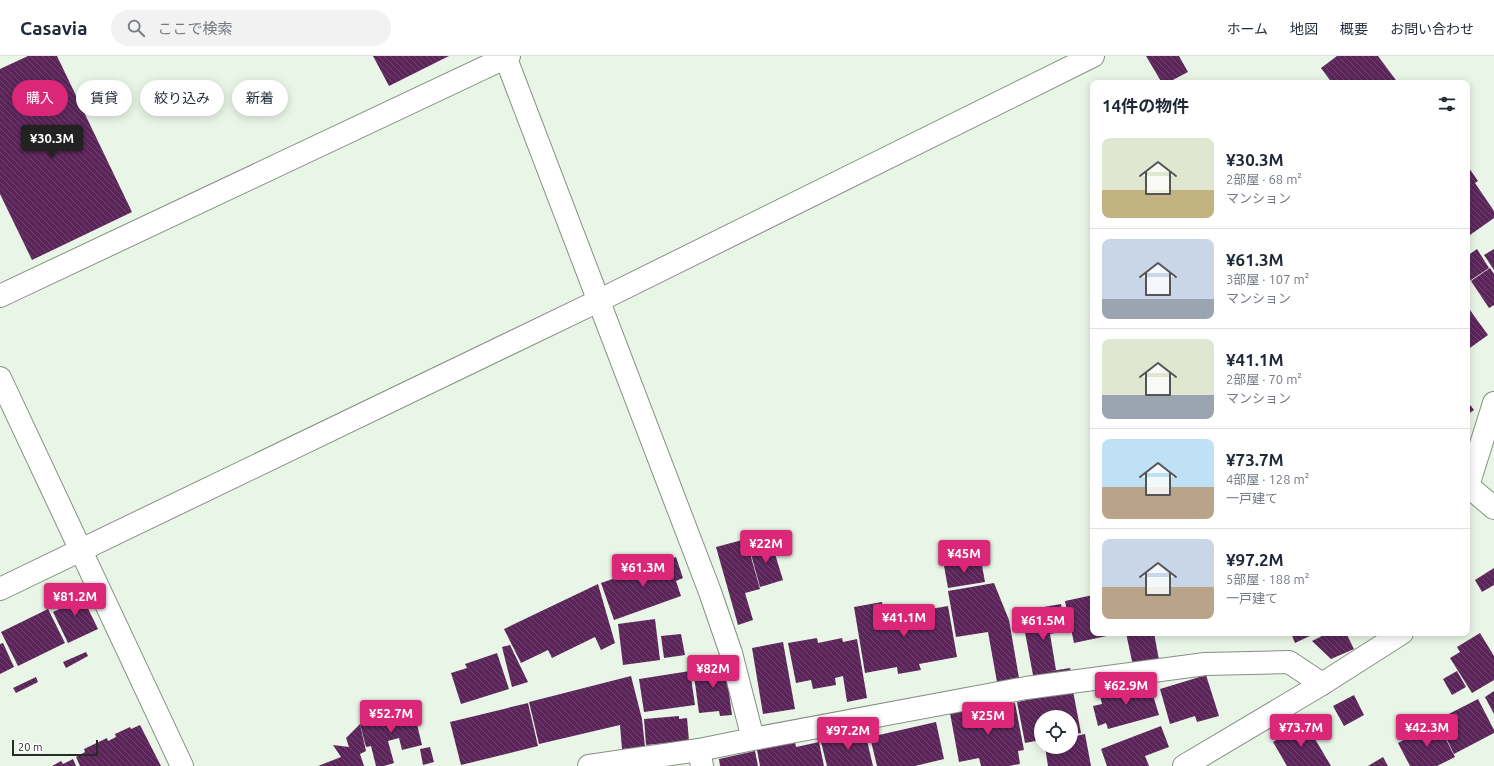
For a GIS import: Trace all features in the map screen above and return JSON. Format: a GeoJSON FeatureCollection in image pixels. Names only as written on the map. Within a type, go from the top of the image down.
{"type":"FeatureCollection","features":[{"type":"Feature","properties":{"kind":"street"},"geometry":{"type":"LineString","coordinates":[[0,589],[598,301],[1093,56]]}},
{"type":"Feature","properties":{"kind":"street"},"geometry":{"type":"LineString","coordinates":[[0,296],[507,57],[598,301],[710,592],[731,653],[753,739]]}},
{"type":"Feature","properties":{"kind":"street"},"geometry":{"type":"LineString","coordinates":[[0,378],[182,766]]}},
{"type":"Feature","properties":{"kind":"street"},"geometry":{"type":"LineString","coordinates":[[1470,478],[1494,402]]}},
{"type":"Feature","properties":{"kind":"street"},"geometry":{"type":"LineString","coordinates":[[1470,490],[1494,508]]}},
{"type":"Feature","properties":{"kind":"street"},"geometry":{"type":"LineString","coordinates":[[1184,766],[1322,684],[1397,636]]}},
{"type":"Feature","properties":{"kind":"street"},"geometry":{"type":"LineString","coordinates":[[589,766],[700,758],[753,739],[1026,688],[1205,664],[1289,662],[1322,684]]}},
{"type":"Feature","properties":{"kind":"building"},"geometry":{"type":"Polygon","coordinates":[[[28,56],[57,56],[76,96],[76,116],[86,116],[132,212],[32,260],[0,194],[0,69],[28,56]]]}},
{"type":"Feature","properties":{"kind":"building"},"geometry":{"type":"Polygon","coordinates":[[[373,56],[449,56],[389,86],[373,56]]]}},
{"type":"Feature","properties":{"kind":"building"},"geometry":{"type":"Polygon","coordinates":[[[1146,56],[1179,56],[1188,72],[1173,80],[1160,80],[1146,56]]]}},
{"type":"Feature","properties":{"kind":"building"},"geometry":{"type":"Polygon","coordinates":[[[1337,56],[1378,56],[1396,80],[1330,80],[1321,68],[1337,56]]]}},
{"type":"Feature","properties":{"kind":"building"},"geometry":{"type":"Polygon","coordinates":[[[1470,169],[1478,181],[1475,183],[1494,211],[1494,218],[1470,235],[1470,169]]]}},
{"type":"Feature","properties":{"kind":"building"},"geometry":{"type":"Polygon","coordinates":[[[1477,249],[1489,268],[1470,281],[1470,254],[1477,249]]]}},
{"type":"Feature","properties":{"kind":"building"},"geometry":{"type":"Polygon","coordinates":[[[1494,249],[1494,270],[1484,255],[1494,249]]]}},
{"type":"Feature","properties":{"kind":"building"},"geometry":{"type":"Polygon","coordinates":[[[1490,268],[1494,274],[1494,305],[1489,308],[1471,281],[1490,268]]]}},
{"type":"Feature","properties":{"kind":"building"},"geometry":{"type":"Polygon","coordinates":[[[1470,310],[1488,335],[1470,348],[1470,310]]]}},
{"type":"Feature","properties":{"kind":"building"},"geometry":{"type":"Polygon","coordinates":[[[1470,405],[1474,410],[1470,413],[1470,405]]]}},
{"type":"Feature","properties":{"kind":"building"},"geometry":{"type":"Polygon","coordinates":[[[746,539],[760,589],[745,593],[753,620],[738,625],[716,547],[746,539]]]}},
{"type":"Feature","properties":{"kind":"building"},"geometry":{"type":"Polygon","coordinates":[[[771,541],[783,580],[760,587],[749,547],[771,541]]]}},
{"type":"Feature","properties":{"kind":"building"},"geometry":{"type":"Polygon","coordinates":[[[676,557],[683,578],[676,581],[681,596],[614,620],[601,583],[676,557]]]}},
{"type":"Feature","properties":{"kind":"building"},"geometry":{"type":"Polygon","coordinates":[[[981,560],[985,582],[948,588],[944,566],[981,560]]]}},
{"type":"Feature","properties":{"kind":"building"},"geometry":{"type":"Polygon","coordinates":[[[1494,568],[1494,585],[1482,592],[1475,580],[1494,568]]]}},
{"type":"Feature","properties":{"kind":"building"},"geometry":{"type":"Polygon","coordinates":[[[994,583],[1009,620],[1019,678],[997,682],[988,632],[956,637],[948,591],[994,583]]]}},
{"type":"Feature","properties":{"kind":"building"},"geometry":{"type":"Polygon","coordinates":[[[598,584],[615,643],[601,650],[595,637],[552,658],[548,650],[521,663],[504,629],[598,584]]]}},
{"type":"Feature","properties":{"kind":"building"},"geometry":{"type":"Polygon","coordinates":[[[79,590],[98,629],[68,643],[53,612],[64,607],[59,599],[79,590]]]}},
{"type":"Feature","properties":{"kind":"building"},"geometry":{"type":"Polygon","coordinates":[[[1090,596],[1090,636],[1107,636],[1074,643],[1065,601],[1090,596]]]}},
{"type":"Feature","properties":{"kind":"building"},"geometry":{"type":"Polygon","coordinates":[[[882,602],[884,617],[948,606],[957,657],[919,664],[921,670],[898,674],[897,667],[865,673],[854,607],[882,602]]]}},
{"type":"Feature","properties":{"kind":"building"},"geometry":{"type":"Polygon","coordinates":[[[1061,604],[1065,631],[1050,634],[1056,670],[1045,672],[1070,668],[1072,675],[1032,682],[1031,675],[1033,675],[1021,611],[1061,604]]]}},
{"type":"Feature","properties":{"kind":"building"},"geometry":{"type":"Polygon","coordinates":[[[48,609],[65,643],[18,666],[1,632],[48,609]]]}},
{"type":"Feature","properties":{"kind":"building"},"geometry":{"type":"Polygon","coordinates":[[[655,619],[660,660],[623,665],[618,624],[655,619]]]}},
{"type":"Feature","properties":{"kind":"building"},"geometry":{"type":"Polygon","coordinates":[[[1480,633],[1494,656],[1494,680],[1472,693],[1450,658],[1460,652],[1457,647],[1480,633]]]}},
{"type":"Feature","properties":{"kind":"building"},"geometry":{"type":"Polygon","coordinates":[[[681,634],[685,655],[664,658],[661,636],[681,634]]]}},
{"type":"Feature","properties":{"kind":"building"},"geometry":{"type":"Polygon","coordinates":[[[1127,636],[1155,636],[1159,660],[1133,666],[1127,636]]]}},
{"type":"Feature","properties":{"kind":"building"},"geometry":{"type":"Polygon","coordinates":[[[1292,636],[1310,636],[1295,643],[1292,636]]]}},
{"type":"Feature","properties":{"kind":"building"},"geometry":{"type":"Polygon","coordinates":[[[1322,636],[1348,636],[1354,649],[1331,659],[1312,641],[1322,636]]]}},
{"type":"Feature","properties":{"kind":"building"},"geometry":{"type":"Polygon","coordinates":[[[817,638],[818,643],[842,638],[843,642],[857,639],[867,698],[847,702],[843,676],[835,678],[836,685],[813,689],[811,680],[796,683],[788,643],[817,638]]]}},
{"type":"Feature","properties":{"kind":"building"},"geometry":{"type":"Polygon","coordinates":[[[783,642],[795,709],[763,714],[752,648],[783,642]]]}},
{"type":"Feature","properties":{"kind":"building"},"geometry":{"type":"Polygon","coordinates":[[[3,643],[14,667],[0,674],[0,644],[3,643]]]}},
{"type":"Feature","properties":{"kind":"building"},"geometry":{"type":"Polygon","coordinates":[[[510,645],[528,682],[512,687],[502,647],[510,645]]]}},
{"type":"Feature","properties":{"kind":"building"},"geometry":{"type":"Polygon","coordinates":[[[86,652],[88,656],[66,668],[63,662],[86,652]]]}},
{"type":"Feature","properties":{"kind":"building"},"geometry":{"type":"Polygon","coordinates":[[[497,653],[509,689],[461,704],[451,673],[467,668],[465,664],[497,653]]]}},
{"type":"Feature","properties":{"kind":"building"},"geometry":{"type":"Polygon","coordinates":[[[725,663],[732,715],[720,716],[719,711],[699,713],[693,668],[725,663]]]}},
{"type":"Feature","properties":{"kind":"building"},"geometry":{"type":"Polygon","coordinates":[[[690,671],[695,705],[644,712],[639,679],[690,671]]]}},
{"type":"Feature","properties":{"kind":"building"},"geometry":{"type":"Polygon","coordinates":[[[1457,671],[1466,687],[1452,695],[1443,679],[1457,671]]]}},
{"type":"Feature","properties":{"kind":"building"},"geometry":{"type":"Polygon","coordinates":[[[1206,675],[1219,716],[1197,722],[1195,716],[1170,724],[1160,689],[1206,675]]]}},
{"type":"Feature","properties":{"kind":"building"},"geometry":{"type":"Polygon","coordinates":[[[631,676],[642,719],[645,747],[622,749],[620,725],[539,744],[529,702],[631,676]]]}},
{"type":"Feature","properties":{"kind":"building"},"geometry":{"type":"Polygon","coordinates":[[[36,677],[38,682],[16,693],[13,688],[36,677]]]}},
{"type":"Feature","properties":{"kind":"building"},"geometry":{"type":"Polygon","coordinates":[[[1149,682],[1159,715],[1108,729],[1106,723],[1098,726],[1093,706],[1102,704],[1100,696],[1149,682]]]}},
{"type":"Feature","properties":{"kind":"building"},"geometry":{"type":"Polygon","coordinates":[[[1073,691],[1077,710],[1034,710],[1034,741],[1025,743],[1017,702],[1073,691]]]}},
{"type":"Feature","properties":{"kind":"building"},"geometry":{"type":"Polygon","coordinates":[[[1494,691],[1494,714],[1485,697],[1494,691]]]}},
{"type":"Feature","properties":{"kind":"building"},"geometry":{"type":"Polygon","coordinates":[[[1354,695],[1364,715],[1344,726],[1333,706],[1354,695]]]}},
{"type":"Feature","properties":{"kind":"building"},"geometry":{"type":"Polygon","coordinates":[[[1478,699],[1494,730],[1494,733],[1454,754],[1437,720],[1478,699]]]}},
{"type":"Feature","properties":{"kind":"building"},"geometry":{"type":"Polygon","coordinates":[[[528,703],[538,746],[461,765],[450,722],[528,703]]]}},
{"type":"Feature","properties":{"kind":"building"},"geometry":{"type":"Polygon","coordinates":[[[1015,703],[1024,750],[1018,751],[1020,764],[1009,766],[981,766],[979,758],[959,762],[950,713],[988,705],[990,715],[1005,712],[1004,705],[1015,703]]]}},
{"type":"Feature","properties":{"kind":"building"},"geometry":{"type":"Polygon","coordinates":[[[400,706],[401,711],[413,708],[422,745],[402,750],[399,738],[388,741],[394,763],[384,766],[376,766],[371,746],[366,747],[360,724],[389,716],[387,709],[400,706]]]}},
{"type":"Feature","properties":{"kind":"building"},"geometry":{"type":"Polygon","coordinates":[[[679,716],[679,719],[687,718],[689,741],[646,745],[644,719],[679,716]]]}},
{"type":"Feature","properties":{"kind":"building"},"geometry":{"type":"Polygon","coordinates":[[[1078,717],[1081,733],[1078,734],[1078,717]]]}},
{"type":"Feature","properties":{"kind":"building"},"geometry":{"type":"Polygon","coordinates":[[[1308,721],[1318,737],[1315,739],[1331,766],[1287,766],[1273,742],[1308,721]]]}},
{"type":"Feature","properties":{"kind":"building"},"geometry":{"type":"Polygon","coordinates":[[[936,722],[944,759],[915,766],[877,766],[870,737],[936,722]]]}},
{"type":"Feature","properties":{"kind":"building"},"geometry":{"type":"Polygon","coordinates":[[[1437,722],[1455,757],[1437,766],[1410,766],[1398,743],[1437,722]]]}},
{"type":"Feature","properties":{"kind":"building"},"geometry":{"type":"Polygon","coordinates":[[[360,724],[366,751],[360,754],[364,766],[318,766],[341,757],[333,745],[349,747],[346,738],[360,724]]]}},
{"type":"Feature","properties":{"kind":"building"},"geometry":{"type":"Polygon","coordinates":[[[140,725],[161,766],[80,766],[76,757],[85,752],[84,749],[107,738],[108,741],[116,737],[115,734],[130,727],[131,729],[140,725]]]}},
{"type":"Feature","properties":{"kind":"building"},"geometry":{"type":"Polygon","coordinates":[[[1161,726],[1169,747],[1145,756],[1149,766],[1107,766],[1101,749],[1161,726]]]}},
{"type":"Feature","properties":{"kind":"building"},"geometry":{"type":"Polygon","coordinates":[[[865,732],[873,766],[827,766],[821,742],[865,732]]]}},
{"type":"Feature","properties":{"kind":"building"},"geometry":{"type":"Polygon","coordinates":[[[1085,734],[1091,766],[1048,766],[1046,754],[1078,754],[1078,736],[1085,734]]]}},
{"type":"Feature","properties":{"kind":"building"},"geometry":{"type":"Polygon","coordinates":[[[795,742],[796,747],[819,742],[824,766],[760,766],[757,750],[795,742]]]}},
{"type":"Feature","properties":{"kind":"building"},"geometry":{"type":"Polygon","coordinates":[[[430,747],[434,762],[423,765],[420,749],[430,747]]]}},
{"type":"Feature","properties":{"kind":"building"},"geometry":{"type":"Polygon","coordinates":[[[755,751],[758,766],[720,766],[719,759],[755,751]]]}},
{"type":"Feature","properties":{"kind":"building"},"geometry":{"type":"Polygon","coordinates":[[[1383,757],[1388,766],[1368,766],[1383,757]]]}},
{"type":"Feature","properties":{"kind":"building"},"geometry":{"type":"Polygon","coordinates":[[[73,759],[76,766],[52,766],[61,761],[63,764],[73,759]]]}}]}
